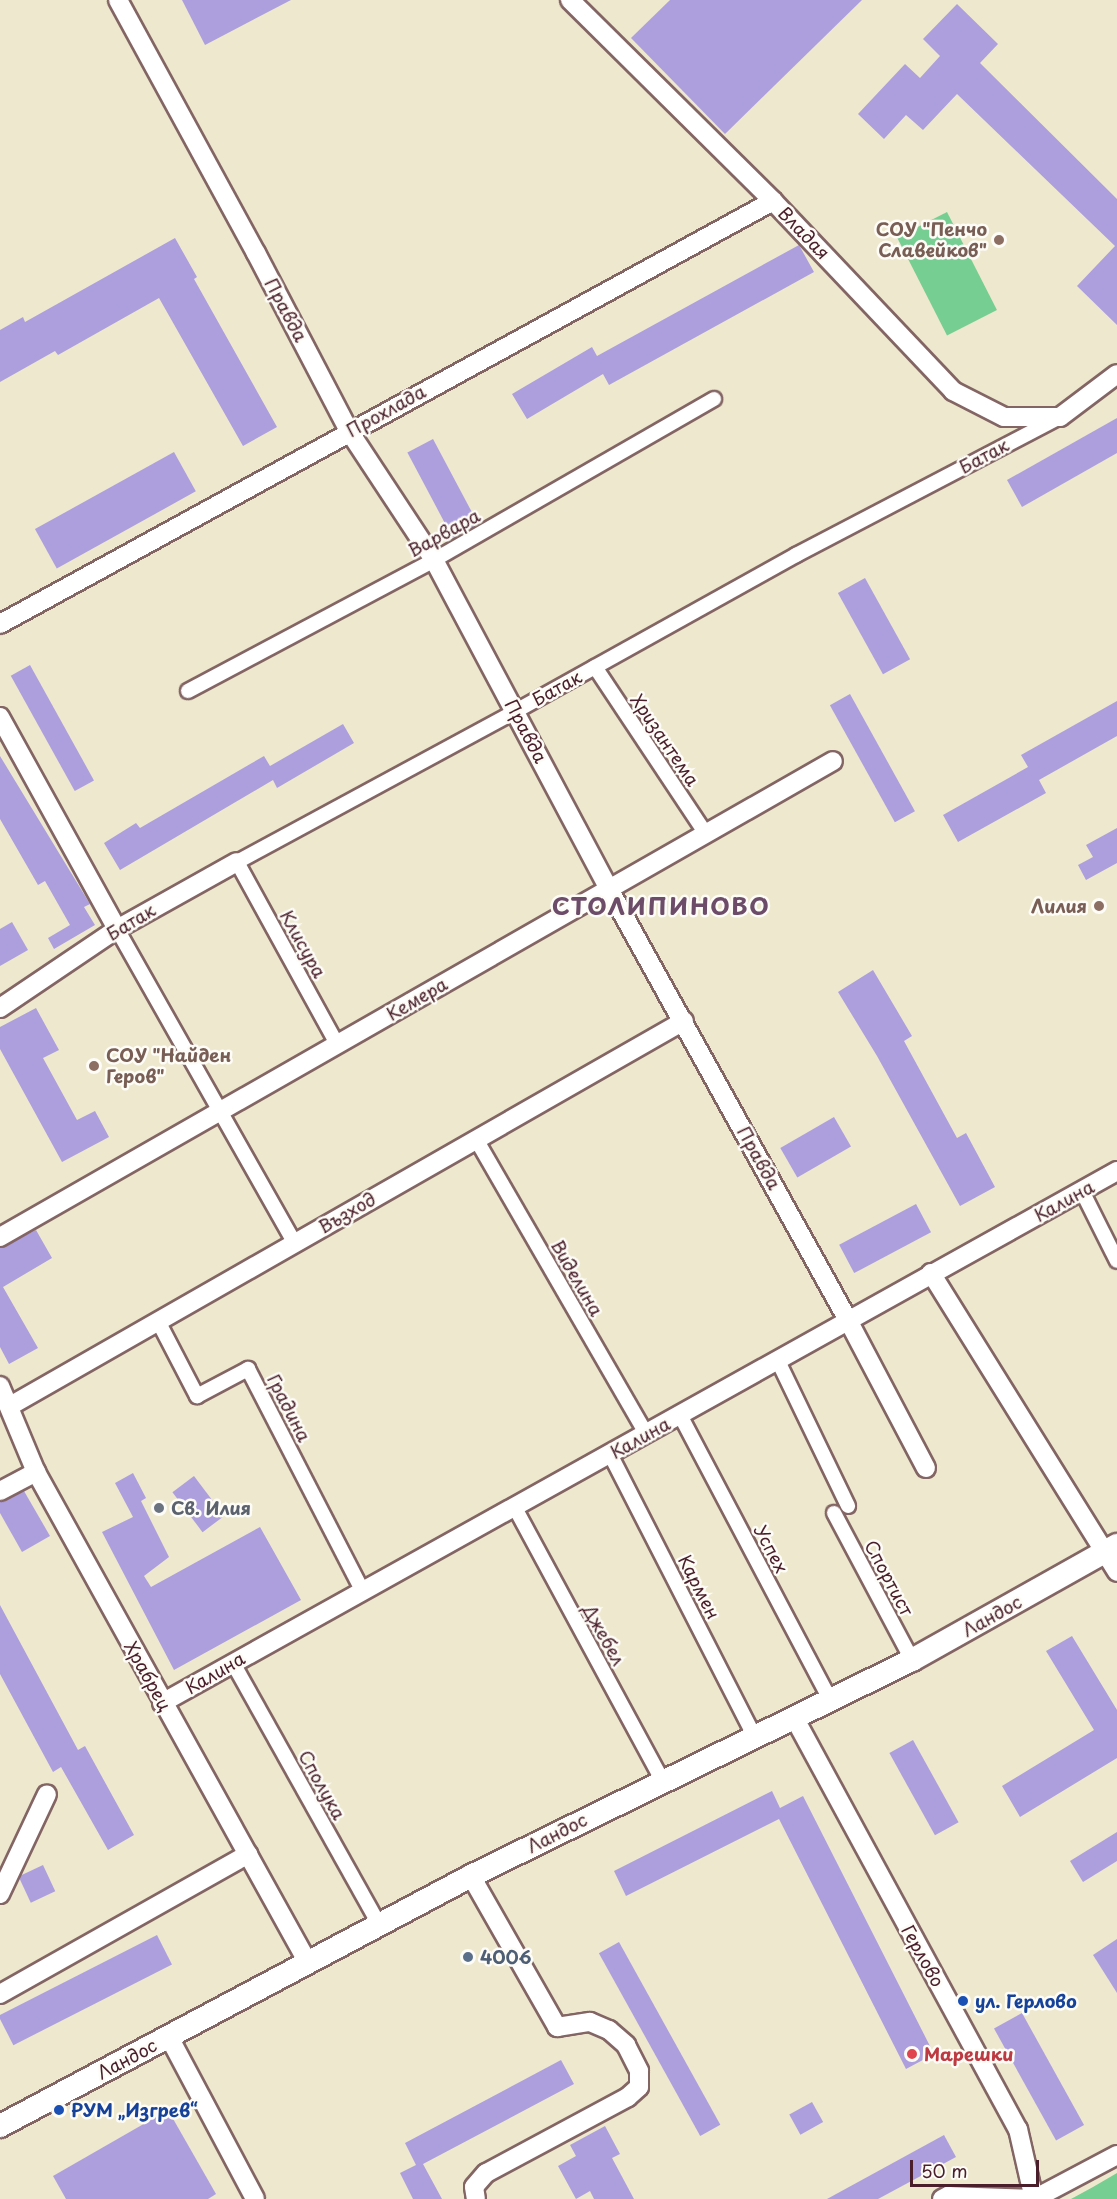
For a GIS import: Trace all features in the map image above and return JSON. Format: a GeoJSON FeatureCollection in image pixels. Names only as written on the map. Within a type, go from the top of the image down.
{"type":"FeatureCollection","features":[{"type":"Feature","properties":{"kind":"street","name":"Правда"},"geometry":{"type":"LineString","coordinates":[[118,0],[350,431],[435,560],[609,889],[849,1322],[926,1468]]}},
{"type":"Feature","properties":{"kind":"street","name":"Владая"},"geometry":{"type":"LineString","coordinates":[[570,0],[773,201],[953,391],[1004,417],[1060,417]]}},
{"type":"Feature","properties":{"kind":"street","name":"Прохлада"},"geometry":{"type":"LineString","coordinates":[[0,624],[773,201]]}},
{"type":"Feature","properties":{"kind":"street","name":"Батак"},"geometry":{"type":"LineString","coordinates":[[0,1008],[117,928],[516,711],[796,555],[1060,417],[1117,374]]}},
{"type":"Feature","properties":{"kind":"street","name":"Варвара"},"geometry":{"type":"LineString","coordinates":[[188,691],[435,560],[714,399]]}},
{"type":"Feature","properties":{"kind":"street","name":"Хризантема"},"geometry":{"type":"LineString","coordinates":[[595,667],[706,834]]}},
{"type":"Feature","properties":{"kind":"street"},"geometry":{"type":"LineString","coordinates":[[0,717],[295,1243]]}},
{"type":"Feature","properties":{"kind":"street","name":"Кемера"},"geometry":{"type":"LineString","coordinates":[[0,1237],[833,761]]}},
{"type":"Feature","properties":{"kind":"street","name":"Клисура"},"geometry":{"type":"LineString","coordinates":[[237,862],[338,1044]]}},
{"type":"Feature","properties":{"kind":"street","name":"Възход"},"geometry":{"type":"LineString","coordinates":[[10,1406],[684,1021]]}},
{"type":"Feature","properties":{"kind":"street","name":"Виделина"},"geometry":{"type":"LineString","coordinates":[[476,1139],[646,1434]]}},
{"type":"Feature","properties":{"kind":"street","name":"Калина"},"geometry":{"type":"LineString","coordinates":[[162,1703],[362,1590],[849,1322],[931,1273],[1117,1172]]}},
{"type":"Feature","properties":{"kind":"street"},"geometry":{"type":"LineString","coordinates":[[1082,1191],[1117,1261]]}},
{"type":"Feature","properties":{"kind":"street"},"geometry":{"type":"LineString","coordinates":[[931,1273],[1112,1548],[1117,1572]]}},
{"type":"Feature","properties":{"kind":"street","name":"Градина"},"geometry":{"type":"LineString","coordinates":[[158,1321],[197,1396],[248,1369],[362,1590]]}},
{"type":"Feature","properties":{"kind":"street"},"geometry":{"type":"LineString","coordinates":[[778,1361],[848,1506]]}},
{"type":"Feature","properties":{"kind":"street","name":"Храбрец"},"geometry":{"type":"LineString","coordinates":[[0,1386],[36,1472],[307,1961]]}},
{"type":"Feature","properties":{"kind":"street","name":"Успех"},"geometry":{"type":"LineString","coordinates":[[680,1415],[830,1700]]}},
{"type":"Feature","properties":{"kind":"street","name":"Кармен"},"geometry":{"type":"LineString","coordinates":[[610,1454],[755,1737]]}},
{"type":"Feature","properties":{"kind":"street"},"geometry":{"type":"LineString","coordinates":[[0,1491],[36,1472]]}},
{"type":"Feature","properties":{"kind":"street","name":"Джебел"},"geometry":{"type":"LineString","coordinates":[[514,1506],[663,1781]]}},
{"type":"Feature","properties":{"kind":"street","name":"Спортист"},"geometry":{"type":"LineString","coordinates":[[834,1513],[912,1660]]}},
{"type":"Feature","properties":{"kind":"street","name":"Ландос"},"geometry":{"type":"LineString","coordinates":[[0,2126],[307,1961],[471,1876],[912,1660],[1112,1548]]}},
{"type":"Feature","properties":{"kind":"street","name":"Сполука"},"geometry":{"type":"LineString","coordinates":[[233,1663],[379,1924]]}},
{"type":"Feature","properties":{"kind":"street","name":"Герлово"},"geometry":{"type":"LineString","coordinates":[[795,1719],[1018,2129],[1034,2199]]}},
{"type":"Feature","properties":{"kind":"street"},"geometry":{"type":"LineString","coordinates":[[0,1894],[47,1794]]}},
{"type":"Feature","properties":{"kind":"street"},"geometry":{"type":"LineString","coordinates":[[0,1994],[248,1854]]}},
{"type":"Feature","properties":{"kind":"street"},"geometry":{"type":"LineString","coordinates":[[471,1876],[557,2027],[590,2022],[609,2030],[626,2045],[639,2071],[639,2087],[628,2097],[486,2173],[475,2193]]}},
{"type":"Feature","properties":{"kind":"street"},"geometry":{"type":"LineString","coordinates":[[169,2037],[255,2199]]}},
{"type":"Feature","properties":{"kind":"street"},"geometry":{"type":"LineString","coordinates":[[942,2199],[948,2196],[1034,2199],[1117,2155]]}},
{"type":"Feature","properties":{"kind":"green space"},"geometry":{"type":"Polygon","coordinates":[[[947,212],[997,310],[947,335],[897,237],[947,212]]]}},
{"type":"Feature","properties":{"kind":"green space"},"geometry":{"type":"Polygon","coordinates":[[[1117,2173],[1117,2199],[1071,2199],[1093,2187],[1117,2173]]]}},
{"type":"Feature","properties":{"kind":"building"},"geometry":{"type":"Polygon","coordinates":[[[182,0],[291,0],[205,45],[182,0]]]}},
{"type":"Feature","properties":{"kind":"building"},"geometry":{"type":"Polygon","coordinates":[[[670,0],[862,0],[725,134],[631,38],[670,0]]]}},
{"type":"Feature","properties":{"kind":"building"},"geometry":{"type":"Polygon","coordinates":[[[957,4],[998,44],[980,63],[1117,199],[1117,325],[1077,286],[1115,246],[957,94],[923,130],[906,115],[884,139],[858,114],[905,64],[920,78],[940,56],[923,39],[957,4]]]}},
{"type":"Feature","properties":{"kind":"building"},"geometry":{"type":"Polygon","coordinates":[[[175,238],[197,277],[194,279],[277,427],[243,446],[159,298],[58,355],[55,351],[0,382],[0,330],[23,317],[25,322],[175,238]]]}},
{"type":"Feature","properties":{"kind":"building"},"geometry":{"type":"Polygon","coordinates":[[[799,245],[814,272],[609,385],[603,374],[527,419],[512,394],[592,347],[597,356],[799,245]]]}},
{"type":"Feature","properties":{"kind":"building"},"geometry":{"type":"Polygon","coordinates":[[[1117,418],[1117,453],[1022,507],[1007,480],[1117,418]]]}},
{"type":"Feature","properties":{"kind":"building"},"geometry":{"type":"Polygon","coordinates":[[[433,439],[478,524],[452,537],[407,453],[433,439]]]}},
{"type":"Feature","properties":{"kind":"building"},"geometry":{"type":"Polygon","coordinates":[[[174,452],[196,491],[57,568],[35,529],[174,452]]]}},
{"type":"Feature","properties":{"kind":"building"},"geometry":{"type":"Polygon","coordinates":[[[865,578],[910,659],[883,674],[838,593],[865,578]]]}},
{"type":"Feature","properties":{"kind":"building"},"geometry":{"type":"Polygon","coordinates":[[[30,665],[94,780],[75,791],[11,676],[30,665]]]}},
{"type":"Feature","properties":{"kind":"building"},"geometry":{"type":"Polygon","coordinates":[[[850,694],[915,811],[895,822],[830,705],[850,694]]]}},
{"type":"Feature","properties":{"kind":"building"},"geometry":{"type":"Polygon","coordinates":[[[1117,701],[1117,736],[1039,780],[1046,793],[958,842],[943,815],[1028,767],[1021,755],[1117,701]]]}},
{"type":"Feature","properties":{"kind":"building"},"geometry":{"type":"Polygon","coordinates":[[[343,724],[354,743],[277,788],[273,780],[120,870],[104,843],[136,823],[140,828],[264,756],[270,766],[343,724]]]}},
{"type":"Feature","properties":{"kind":"building"},"geometry":{"type":"Polygon","coordinates":[[[0,756],[90,904],[84,907],[95,925],[54,949],[48,938],[70,925],[45,881],[38,885],[0,819],[0,756]]]}},
{"type":"Feature","properties":{"kind":"building"},"geometry":{"type":"Polygon","coordinates":[[[1117,828],[1117,863],[1086,880],[1078,865],[1093,857],[1086,845],[1117,828]]]}},
{"type":"Feature","properties":{"kind":"building"},"geometry":{"type":"Polygon","coordinates":[[[12,922],[28,950],[0,966],[0,929],[12,922]]]}},
{"type":"Feature","properties":{"kind":"building"},"geometry":{"type":"Polygon","coordinates":[[[873,970],[912,1036],[904,1041],[957,1138],[966,1133],[995,1187],[960,1206],[877,1056],[838,992],[873,970]]]}},
{"type":"Feature","properties":{"kind":"building"},"geometry":{"type":"Polygon","coordinates":[[[36,1008],[59,1050],[43,1058],[77,1120],[95,1111],[109,1137],[62,1162],[0,1049],[0,1027],[36,1008]]]}},
{"type":"Feature","properties":{"kind":"building"},"geometry":{"type":"Polygon","coordinates":[[[834,1117],[851,1146],[797,1177],[780,1148],[834,1117]]]}},
{"type":"Feature","properties":{"kind":"building"},"geometry":{"type":"Polygon","coordinates":[[[916,1204],[931,1232],[854,1273],[839,1245],[916,1204]]]}},
{"type":"Feature","properties":{"kind":"building"},"geometry":{"type":"Polygon","coordinates":[[[36,1230],[52,1258],[3,1287],[38,1348],[9,1364],[0,1347],[0,1248],[36,1230]]]}},
{"type":"Feature","properties":{"kind":"building"},"geometry":{"type":"Polygon","coordinates":[[[133,1473],[146,1498],[141,1501],[169,1557],[144,1576],[151,1587],[260,1527],[301,1600],[174,1670],[102,1532],[133,1517],[115,1483],[133,1473]]]}},
{"type":"Feature","properties":{"kind":"building"},"geometry":{"type":"Polygon","coordinates":[[[194,1476],[224,1516],[203,1532],[172,1492],[194,1476]]]}},
{"type":"Feature","properties":{"kind":"building"},"geometry":{"type":"Polygon","coordinates":[[[24,1491],[50,1536],[22,1552],[0,1513],[0,1502],[24,1491]]]}},
{"type":"Feature","properties":{"kind":"building"},"geometry":{"type":"Polygon","coordinates":[[[0,1605],[78,1750],[85,1746],[134,1835],[108,1850],[61,1767],[53,1772],[0,1674],[0,1605]]]}},
{"type":"Feature","properties":{"kind":"building"},"geometry":{"type":"Polygon","coordinates":[[[1072,1636],[1117,1710],[1117,1758],[1020,1817],[1002,1786],[1094,1730],[1046,1651],[1072,1636]]]}},
{"type":"Feature","properties":{"kind":"building"},"geometry":{"type":"Polygon","coordinates":[[[913,1740],[959,1822],[935,1835],[889,1753],[913,1740]]]}},
{"type":"Feature","properties":{"kind":"building"},"geometry":{"type":"Polygon","coordinates":[[[772,1791],[780,1808],[803,1796],[934,2054],[906,2069],[779,1819],[626,1896],[614,1871],[772,1791]]]}},
{"type":"Feature","properties":{"kind":"building"},"geometry":{"type":"Polygon","coordinates":[[[1117,1832],[1117,1861],[1083,1882],[1070,1861],[1117,1832]]]}},
{"type":"Feature","properties":{"kind":"building"},"geometry":{"type":"Polygon","coordinates":[[[43,1865],[55,1891],[31,1903],[19,1876],[43,1865]]]}},
{"type":"Feature","properties":{"kind":"building"},"geometry":{"type":"Polygon","coordinates":[[[157,1935],[172,1964],[13,2045],[0,2015],[157,1935]]]}},
{"type":"Feature","properties":{"kind":"building"},"geometry":{"type":"Polygon","coordinates":[[[1117,1939],[1117,1993],[1093,1955],[1117,1939]]]}},
{"type":"Feature","properties":{"kind":"building"},"geometry":{"type":"Polygon","coordinates":[[[619,1942],[720,2125],[700,2136],[599,1953],[619,1942]]]}},
{"type":"Feature","properties":{"kind":"building"},"geometry":{"type":"Polygon","coordinates":[[[1022,2013],[1084,2125],[1056,2140],[994,2029],[1022,2013]]]}},
{"type":"Feature","properties":{"kind":"building"},"geometry":{"type":"Polygon","coordinates":[[[561,2060],[574,2084],[423,2164],[442,2199],[413,2199],[400,2173],[416,2165],[405,2143],[561,2060]]]}},
{"type":"Feature","properties":{"kind":"building"},"geometry":{"type":"Polygon","coordinates":[[[812,2102],[823,2122],[800,2135],[789,2115],[812,2102]]]}},
{"type":"Feature","properties":{"kind":"building"},"geometry":{"type":"Polygon","coordinates":[[[168,2110],[216,2194],[208,2199],[66,2199],[53,2176],[168,2110]]]}},
{"type":"Feature","properties":{"kind":"building"},"geometry":{"type":"Polygon","coordinates":[[[605,2126],[620,2154],[612,2158],[634,2199],[594,2199],[590,2191],[576,2199],[558,2166],[576,2156],[570,2145],[605,2126]]]}},
{"type":"Feature","properties":{"kind":"building"},"geometry":{"type":"Polygon","coordinates":[[[944,2135],[956,2157],[878,2199],[827,2199],[944,2135]]]}},
{"type":"Feature","properties":{"kind":"place","name":"СОУ \"Пенчо Славейков\""},"geometry":{"type":"Point","coordinates":[999,240]}},
{"type":"Feature","properties":{"kind":"place","name":"Лилия"},"geometry":{"type":"Point","coordinates":[1099,906]}},
{"type":"Feature","properties":{"kind":"place","name":"СОУ \"Найден Геров\""},"geometry":{"type":"Point","coordinates":[94,1066]}},
{"type":"Feature","properties":{"kind":"place","name":"Св. Илия"},"geometry":{"type":"Point","coordinates":[159,1508]}},
{"type":"Feature","properties":{"kind":"place","name":"4006"},"geometry":{"type":"Point","coordinates":[468,1957]}},
{"type":"Feature","properties":{"kind":"place","name":"ул. Герлово"},"geometry":{"type":"Point","coordinates":[963,2001]}},
{"type":"Feature","properties":{"kind":"place","name":"Марешки"},"geometry":{"type":"Point","coordinates":[912,2054]}},
{"type":"Feature","properties":{"kind":"place","name":"РУМ „Изгрев“"},"geometry":{"type":"Point","coordinates":[59,2110]}},
{"type":"Feature","properties":{"kind":"district","name":"СТОЛИПИНОВО"},"geometry":{"type":"Point","coordinates":[661,906]}}]}
